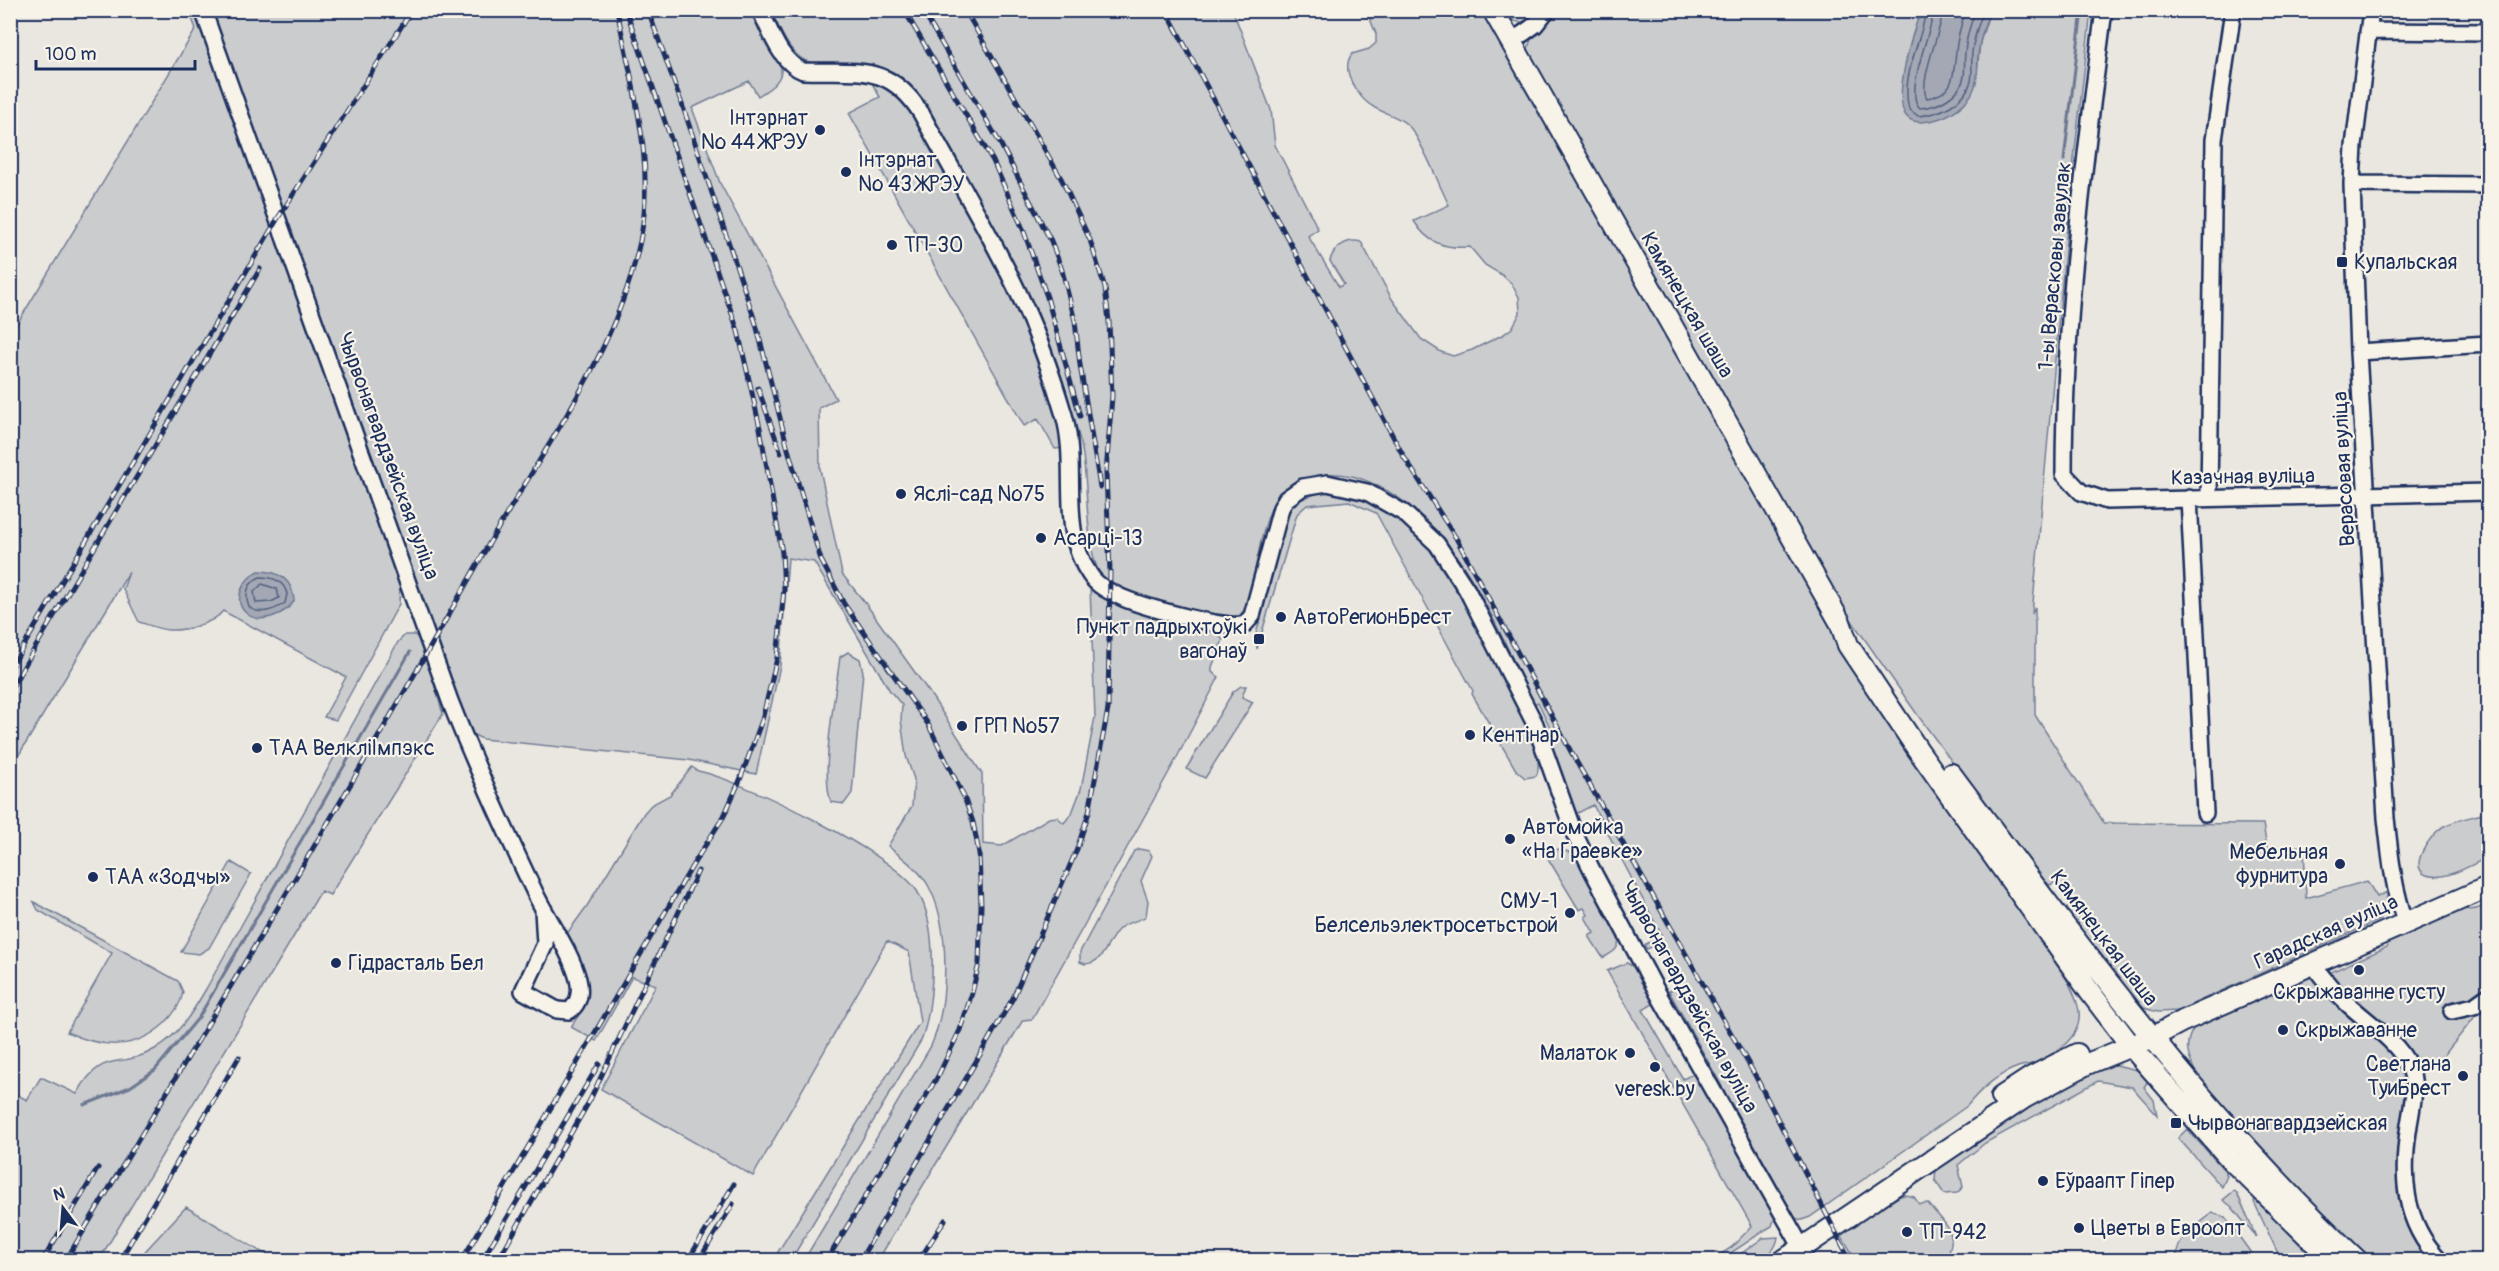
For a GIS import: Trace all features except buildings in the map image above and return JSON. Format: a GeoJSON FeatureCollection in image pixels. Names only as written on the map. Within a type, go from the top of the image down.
{"type":"FeatureCollection","features":[{"type":"Feature","properties":{"kind":"main road","name":"Камянецкая шаша"},"geometry":{"type":"LineString","coordinates":[[1493,10],[1839,622],[1848,645],[1918,750],[2090,992],[2128,1041],[2232,1161],[2332,1260]]}},
{"type":"Feature","properties":{"kind":"main road","name":"Камянецкая шаша"},"geometry":{"type":"LineString","coordinates":[[1839,622],[1857,641],[1936,754],[2147,1034],[2242,1144],[2357,1260]]}},
{"type":"Feature","properties":{"kind":"main road","name":"Гарадская вуліца"},"geometry":{"type":"LineString","coordinates":[[2147,1034],[2183,1021],[2488,887]]}},
{"type":"Feature","properties":{"kind":"main road"},"geometry":{"type":"LineString","coordinates":[[1784,1260],[1800,1245],[2030,1078],[2080,1053],[2147,1034]]}},
{"type":"Feature","properties":{"kind":"main road"},"geometry":{"type":"LineString","coordinates":[[1772,1260],[1800,1245]]}},
{"type":"Feature","properties":{"kind":"street","name":"Чырвонагвардзейская вуліца"},"geometry":{"type":"LineString","coordinates":[[203,10],[450,701],[491,800],[578,978],[580,995],[578,1002],[569,1011],[556,1010],[523,991],[544,944],[543,910]]}},
{"type":"Feature","properties":{"kind":"street","name":"Чырвонагвардзейская вуліца"},"geometry":{"type":"LineString","coordinates":[[760,10],[783,55],[795,68],[803,71],[870,74],[885,77],[901,87],[921,113],[1016,287],[1031,320],[1069,432],[1073,528],[1077,549],[1090,575],[1098,584],[1137,603],[1224,626],[1245,624],[1252,616],[1281,508],[1293,492],[1314,484],[1340,484],[1377,497],[1404,513],[1437,544],[1467,590],[1535,724],[1574,833],[1592,870],[1661,999],[1800,1245]]}},
{"type":"Feature","properties":{"kind":"street"},"geometry":{"type":"LineString","coordinates":[[1511,42],[1535,25],[1547,10]]}},
{"type":"Feature","properties":{"kind":"street","name":"1-ы Верасковы завулак"},"geometry":{"type":"LineString","coordinates":[[2104,10],[2078,208],[2064,423],[2064,474],[2081,492],[2107,501]]}},
{"type":"Feature","properties":{"kind":"street"},"geometry":{"type":"LineString","coordinates":[[2209,497],[2214,140],[2233,10]]}},
{"type":"Feature","properties":{"kind":"street","name":"Верасовая вуліца"},"geometry":{"type":"LineString","coordinates":[[2371,10],[2354,146],[2352,184],[2358,352],[2386,818],[2397,900],[2406,923]]}},
{"type":"Feature","properties":{"kind":"street"},"geometry":{"type":"LineString","coordinates":[[2368,31],[2488,32]]}},
{"type":"Feature","properties":{"kind":"street"},"geometry":{"type":"LineString","coordinates":[[2352,184],[2488,185]]}},
{"type":"Feature","properties":{"kind":"street"},"geometry":{"type":"LineString","coordinates":[[2358,352],[2488,344]]}},
{"type":"Feature","properties":{"kind":"street","name":"Казачная вуліца"},"geometry":{"type":"LineString","coordinates":[[2107,501],[2488,492]]}},
{"type":"Feature","properties":{"kind":"street"},"geometry":{"type":"LineString","coordinates":[[2189,498],[2205,813]]}},
{"type":"Feature","properties":{"kind":"street"},"geometry":{"type":"LineString","coordinates":[[2313,964],[2333,990],[2389,1041],[2409,1064],[2414,1088],[2405,1155],[2404,1181],[2407,1204],[2414,1225],[2429,1249],[2440,1260]]}},
{"type":"Feature","properties":{"kind":"street"},"geometry":{"type":"LineString","coordinates":[[2452,1011],[2474,1006],[2488,996]]}},
{"type":"Feature","properties":{"kind":"shaded area"},"geometry":{"type":"Polygon","coordinates":[[[189,11],[197,11],[400,582],[399,604],[336,720],[324,717],[346,677],[223,611],[212,620],[198,626],[175,630],[139,622],[123,589],[129,572],[11,768],[11,334],[196,29],[189,11]]]}},
{"type":"Feature","properties":{"kind":"shaded area"},"geometry":{"type":"Polygon","coordinates":[[[213,11],[752,11],[770,41],[781,66],[778,80],[758,96],[749,81],[692,108],[720,183],[836,399],[819,408],[820,469],[842,574],[929,692],[982,774],[983,844],[1002,846],[1049,818],[1057,817],[1064,823],[1072,813],[1081,789],[1095,717],[1090,587],[1102,596],[1133,610],[1215,632],[1223,640],[1212,667],[1212,672],[1219,677],[1032,1019],[1023,1020],[878,1260],[804,1260],[931,1046],[941,1009],[945,965],[944,943],[935,902],[928,885],[920,874],[888,846],[912,806],[914,779],[906,756],[901,720],[902,705],[890,691],[814,562],[788,558],[780,666],[756,774],[689,760],[482,739],[470,733],[462,718],[425,606],[315,307],[213,11]]]}},
{"type":"Feature","properties":{"kind":"shaded area"},"geometry":{"type":"Polygon","coordinates":[[[771,11],[1233,11],[1271,110],[1275,145],[1318,229],[1308,236],[1339,287],[1344,284],[1330,261],[1332,256],[1341,245],[1351,241],[1361,242],[1392,299],[1421,339],[1441,352],[1453,356],[1472,350],[1512,328],[1520,313],[1519,297],[1511,283],[1485,265],[1470,247],[1453,247],[1438,243],[1419,229],[1414,221],[1449,205],[1414,133],[1401,120],[1369,104],[1357,91],[1349,76],[1348,68],[1352,54],[1369,49],[1376,43],[1376,34],[1367,11],[1481,11],[1754,488],[1836,638],[2067,980],[2076,998],[2079,1015],[2079,1023],[2071,1038],[2060,1049],[2043,1060],[2018,1067],[1997,1078],[1967,1106],[1810,1217],[1802,1220],[1795,1218],[1669,991],[1684,983],[1662,942],[1647,949],[1644,945],[1662,936],[1593,805],[1574,815],[1551,743],[1556,740],[1538,702],[1534,704],[1472,580],[1453,551],[1431,525],[1406,503],[1371,482],[1347,475],[1321,475],[1292,484],[1276,499],[1263,534],[1249,601],[1239,616],[1214,615],[1174,607],[1118,588],[1106,581],[1095,562],[1091,547],[1081,444],[1058,373],[1030,306],[935,119],[914,89],[903,78],[890,71],[880,67],[817,64],[801,58],[787,43],[771,11]]]}},
{"type":"Feature","properties":{"kind":"shaded area"},"geometry":{"type":"Polygon","coordinates":[[[1504,11],[1538,11],[1525,21],[1516,22],[1504,11]]]}},
{"type":"Feature","properties":{"kind":"shaded area"},"geometry":{"type":"Polygon","coordinates":[[[1555,11],[1921,11],[1907,60],[1902,103],[1928,121],[1952,112],[1976,84],[1980,42],[1990,11],[2091,11],[2071,184],[2032,614],[2035,607],[2035,715],[2104,823],[2263,824],[2267,848],[2304,846],[2306,898],[2367,881],[2377,897],[2387,892],[2386,910],[2379,920],[2177,1011],[2158,1012],[2140,1007],[2069,918],[2067,907],[2071,904],[2056,882],[2050,885],[2031,869],[1919,717],[1838,601],[1529,56],[1528,49],[1532,37],[1555,11]]]}},
{"type":"Feature","properties":{"kind":"shaded area"},"geometry":{"type":"Polygon","coordinates":[[[870,80],[892,88],[908,104],[922,125],[998,269],[1030,338],[1043,374],[1063,448],[1055,449],[1038,419],[1024,426],[849,113],[880,97],[870,80]]]}},
{"type":"Feature","properties":{"kind":"shaded area"},"geometry":{"type":"Polygon","coordinates":[[[1323,491],[1346,494],[1377,505],[1411,529],[1434,554],[1465,603],[1523,716],[1537,757],[1536,776],[1525,778],[1516,770],[1472,694],[1473,691],[1376,513],[1349,501],[1307,505],[1297,514],[1257,649],[1256,634],[1289,510],[1299,500],[1323,491]]]}},
{"type":"Feature","properties":{"kind":"shaded area"},"geometry":{"type":"Polygon","coordinates":[[[405,635],[415,635],[422,643],[443,714],[330,895],[321,891],[99,1260],[11,1260],[10,1091],[27,1100],[41,1077],[77,1094],[95,1070],[103,1065],[131,1059],[155,1049],[178,1030],[206,989],[398,642],[405,635]]]}},
{"type":"Feature","properties":{"kind":"shaded area"},"geometry":{"type":"Polygon","coordinates":[[[848,652],[860,659],[863,672],[852,793],[844,804],[831,802],[827,772],[840,657],[848,652]]]}},
{"type":"Feature","properties":{"kind":"shaded area"},"geometry":{"type":"Polygon","coordinates":[[[1241,686],[1246,686],[1242,697],[1253,702],[1205,778],[1186,769],[1233,692],[1241,686]]]}},
{"type":"Feature","properties":{"kind":"shaded area"},"geometry":{"type":"Polygon","coordinates":[[[692,767],[781,803],[849,839],[879,858],[903,876],[917,891],[929,923],[931,985],[922,1039],[791,1260],[773,1260],[920,1022],[909,952],[887,941],[753,1176],[601,1089],[656,985],[632,977],[596,1041],[571,1027],[583,1008],[586,990],[560,943],[587,906],[644,813],[651,805],[670,795],[692,767]]]}},
{"type":"Feature","properties":{"kind":"shaded area"},"geometry":{"type":"Polygon","coordinates":[[[2488,812],[2488,857],[2445,875],[2431,876],[2423,873],[2419,867],[2419,860],[2427,844],[2439,830],[2454,822],[2488,812]]]}},
{"type":"Feature","properties":{"kind":"shaded area"},"geometry":{"type":"Polygon","coordinates":[[[1139,849],[1149,851],[1152,856],[1141,881],[1148,901],[1146,916],[1120,928],[1098,960],[1085,964],[1080,962],[1080,952],[1134,851],[1139,849]]]}},
{"type":"Feature","properties":{"kind":"shaded area"},"geometry":{"type":"Polygon","coordinates":[[[1558,849],[1572,853],[1578,858],[1618,938],[1617,948],[1603,958],[1589,936],[1594,933],[1585,917],[1588,915],[1584,908],[1579,910],[1546,855],[1558,849]]]}},
{"type":"Feature","properties":{"kind":"shaded area"},"geometry":{"type":"Polygon","coordinates":[[[231,862],[251,874],[209,948],[199,954],[181,952],[231,862]]]}},
{"type":"Feature","properties":{"kind":"shaded area"},"geometry":{"type":"Polygon","coordinates":[[[2488,901],[2488,991],[2473,1019],[2442,1058],[2417,1076],[2404,1092],[2399,1170],[2401,1200],[2410,1225],[2433,1260],[2370,1260],[2321,1212],[2198,1077],[2189,1058],[2189,1039],[2195,1026],[2322,968],[2329,973],[2387,947],[2387,939],[2460,908],[2475,909],[2488,901]]]}},
{"type":"Feature","properties":{"kind":"shaded area"},"geometry":{"type":"Polygon","coordinates":[[[34,902],[178,981],[183,992],[182,997],[164,1024],[141,1039],[117,1044],[92,1041],[67,1032],[112,953],[38,910],[34,902]]]}},
{"type":"Feature","properties":{"kind":"shaded area"},"geometry":{"type":"Polygon","coordinates":[[[1627,963],[1637,969],[1656,1002],[1643,1010],[1683,1079],[1695,1073],[1775,1217],[1772,1226],[1718,1259],[1712,1260],[1732,1247],[1752,1226],[1607,971],[1627,963]]]}},
{"type":"Feature","properties":{"kind":"shaded area"},"geometry":{"type":"Polygon","coordinates":[[[2112,1064],[2137,1070],[2148,1081],[2144,1087],[2154,1100],[2157,1115],[2132,1087],[2098,1081],[1985,1143],[1958,1165],[1963,1187],[1957,1193],[1944,1194],[1935,1180],[1936,1168],[2041,1095],[2112,1064]]]}},
{"type":"Feature","properties":{"kind":"shaded area"},"geometry":{"type":"Polygon","coordinates":[[[2187,1129],[2225,1171],[2227,1176],[2222,1187],[2178,1138],[2187,1129]]]}},
{"type":"Feature","properties":{"kind":"shaded area"},"geometry":{"type":"Polygon","coordinates":[[[2234,1191],[2237,1193],[2256,1237],[2231,1206],[2223,1200],[2234,1191]]]}},
{"type":"Feature","properties":{"kind":"shaded area"},"geometry":{"type":"Polygon","coordinates":[[[1900,1196],[1914,1197],[1919,1204],[1928,1203],[1944,1221],[1951,1239],[1948,1255],[1953,1260],[1856,1260],[1840,1233],[1900,1196]]]}},
{"type":"Feature","properties":{"kind":"shaded area"},"geometry":{"type":"Polygon","coordinates":[[[2255,1198],[2319,1260],[2281,1260],[2254,1202],[2255,1198]]]}},
{"type":"Feature","properties":{"kind":"shaded area"},"geometry":{"type":"Polygon","coordinates":[[[186,1207],[275,1260],[137,1260],[186,1207]]]}},
{"type":"Feature","properties":{"kind":"shaded area"},"geometry":{"type":"Polygon","coordinates":[[[2212,1213],[2225,1217],[2256,1260],[2177,1260],[2179,1246],[2183,1240],[2212,1213]]]}},
{"type":"Feature","properties":{"kind":"shaded area"},"geometry":{"type":"Polygon","coordinates":[[[1778,1237],[1772,1251],[1761,1258],[1732,1260],[1763,1238],[1778,1237]]]}},
{"type":"Feature","properties":{"kind":"water"},"geometry":{"type":"Polygon","coordinates":[[[1921,11],[1990,11],[1981,38],[1976,80],[1971,95],[1964,104],[1950,114],[1939,119],[1920,122],[1907,117],[1901,97],[1905,66],[1921,11]]]}},
{"type":"Feature","properties":{"kind":"water"},"geometry":{"type":"Polygon","coordinates":[[[259,571],[279,575],[291,587],[294,601],[273,617],[253,617],[242,609],[240,603],[244,584],[259,571]]]}},
{"type":"Feature","properties":{"kind":"waterway"},"geometry":{"type":"LineString","coordinates":[[2064,160],[2082,10]]}},
{"type":"Feature","properties":{"kind":"waterway"},"geometry":{"type":"LineString","coordinates":[[84,1105],[130,1087],[155,1070],[199,1017],[410,652]]}},
{"type":"Feature","properties":{"kind":"railway"},"geometry":{"type":"LineString","coordinates":[[10,669],[278,218],[412,10]]}},
{"type":"Feature","properties":{"kind":"railway"},"geometry":{"type":"LineString","coordinates":[[66,1260],[279,906],[553,438],[596,362],[614,323],[629,283],[640,241],[645,183],[640,125],[617,10]]}},
{"type":"Feature","properties":{"kind":"railway"},"geometry":{"type":"LineString","coordinates":[[462,1260],[694,863],[724,816],[762,720],[777,658],[784,589],[782,553],[760,428],[738,331],[626,10]]}},
{"type":"Feature","properties":{"kind":"railway"},"geometry":{"type":"LineString","coordinates":[[648,10],[756,324],[788,449],[821,560],[844,604],[928,724],[964,797],[973,822],[979,853],[981,906],[979,963],[960,1030],[938,1076],[827,1260]]}},
{"type":"Feature","properties":{"kind":"railway"},"geometry":{"type":"LineString","coordinates":[[904,10],[993,161],[1023,229],[1047,297],[1080,416]]}},
{"type":"Feature","properties":{"kind":"railway"},"geometry":{"type":"LineString","coordinates":[[922,10],[1000,143],[1051,241],[1062,270],[1075,321],[1100,487]]}},
{"type":"Feature","properties":{"kind":"railway"},"geometry":{"type":"LineString","coordinates":[[860,1260],[1013,998],[1077,849],[1089,812],[1108,709],[1110,572],[1106,473],[1112,396],[1109,321],[1105,288],[1090,240],[1062,180],[965,10]]}},
{"type":"Feature","properties":{"kind":"railway"},"geometry":{"type":"LineString","coordinates":[[1166,10],[1404,457],[1456,538],[1576,761],[1756,1077],[1850,1260]]}},
{"type":"Feature","properties":{"kind":"railway"},"geometry":{"type":"LineString","coordinates":[[10,690],[260,269]]}},
{"type":"Feature","properties":{"kind":"railway"},"geometry":{"type":"LineString","coordinates":[[758,388],[781,453]]}},
{"type":"Feature","properties":{"kind":"railway"},"geometry":{"type":"LineString","coordinates":[[498,1260],[590,1100],[698,871]]}},
{"type":"Feature","properties":{"kind":"railway"},"geometry":{"type":"LineString","coordinates":[[120,1260],[239,1057]]}},
{"type":"Feature","properties":{"kind":"railway"},"geometry":{"type":"LineString","coordinates":[[482,1260],[599,1064]]}},
{"type":"Feature","properties":{"kind":"railway"},"geometry":{"type":"LineString","coordinates":[[43,1260],[98,1168]]}},
{"type":"Feature","properties":{"kind":"railway"},"geometry":{"type":"LineString","coordinates":[[688,1260],[734,1184]]}},
{"type":"Feature","properties":{"kind":"railway"},"geometry":{"type":"LineString","coordinates":[[699,1260],[733,1204]]}},
{"type":"Feature","properties":{"kind":"railway"},"geometry":{"type":"LineString","coordinates":[[919,1260],[945,1220]]}},
{"type":"Feature","properties":{"kind":"place","name":"Інтэрнат № 44 ЖРЭУ"},"geometry":{"type":"Point","coordinates":[820,130]}},
{"type":"Feature","properties":{"kind":"place","name":"Інтэрнат № 43 ЖРЭУ"},"geometry":{"type":"Point","coordinates":[846,172]}},
{"type":"Feature","properties":{"kind":"place","name":"ТП-30"},"geometry":{"type":"Point","coordinates":[892,245]}},
{"type":"Feature","properties":{"kind":"place","name":"Купальская"},"geometry":{"type":"Point","coordinates":[2342,262]}},
{"type":"Feature","properties":{"kind":"place","name":"Яслі-сад №75"},"geometry":{"type":"Point","coordinates":[901,494]}},
{"type":"Feature","properties":{"kind":"place","name":"Асарці-13"},"geometry":{"type":"Point","coordinates":[1041,538]}},
{"type":"Feature","properties":{"kind":"place","name":"АвтоРегионБрест"},"geometry":{"type":"Point","coordinates":[1281,617]}},
{"type":"Feature","properties":{"kind":"place","name":"Пункт падрыхтоўкі вагонаў"},"geometry":{"type":"Point","coordinates":[1259,639]}},
{"type":"Feature","properties":{"kind":"place","name":"ГРП №57"},"geometry":{"type":"Point","coordinates":[962,726]}},
{"type":"Feature","properties":{"kind":"place","name":"Кентінар"},"geometry":{"type":"Point","coordinates":[1470,735]}},
{"type":"Feature","properties":{"kind":"place","name":"ТАА ВелкліІмпэкс"},"geometry":{"type":"Point","coordinates":[257,748]}},
{"type":"Feature","properties":{"kind":"place","name":"Автомойка «На Граевке»"},"geometry":{"type":"Point","coordinates":[1510,839]}},
{"type":"Feature","properties":{"kind":"place","name":"Мебельная фурнитура"},"geometry":{"type":"Point","coordinates":[2340,864]}},
{"type":"Feature","properties":{"kind":"place","name":"ТАА «Зодчы»"},"geometry":{"type":"Point","coordinates":[93,877]}},
{"type":"Feature","properties":{"kind":"place","name":"СМУ-1 Белсельэлектросетьстрой"},"geometry":{"type":"Point","coordinates":[1570,913]}},
{"type":"Feature","properties":{"kind":"place","name":"Гідрасталь Бел"},"geometry":{"type":"Point","coordinates":[336,963]}},
{"type":"Feature","properties":{"kind":"place","name":"Скрыжаванне густу"},"geometry":{"type":"Point","coordinates":[2359,970]}},
{"type":"Feature","properties":{"kind":"place","name":"Скрыжаванне"},"geometry":{"type":"Point","coordinates":[2283,1030]}},
{"type":"Feature","properties":{"kind":"place","name":"Малаток"},"geometry":{"type":"Point","coordinates":[1630,1053]}},
{"type":"Feature","properties":{"kind":"place","name":"veresk.by"},"geometry":{"type":"Point","coordinates":[1655,1067]}},
{"type":"Feature","properties":{"kind":"place","name":"Светлана ТуиБрест"},"geometry":{"type":"Point","coordinates":[2463,1076]}},
{"type":"Feature","properties":{"kind":"place","name":"Чырвонагвардзейская"},"geometry":{"type":"Point","coordinates":[2176,1123]}},
{"type":"Feature","properties":{"kind":"place","name":"Еўраапт Гіпер"},"geometry":{"type":"Point","coordinates":[2043,1181]}},
{"type":"Feature","properties":{"kind":"place","name":"Цветы в Евроопт"},"geometry":{"type":"Point","coordinates":[2079,1228]}},
{"type":"Feature","properties":{"kind":"place","name":"ТП-942"},"geometry":{"type":"Point","coordinates":[1907,1232]}}]}
